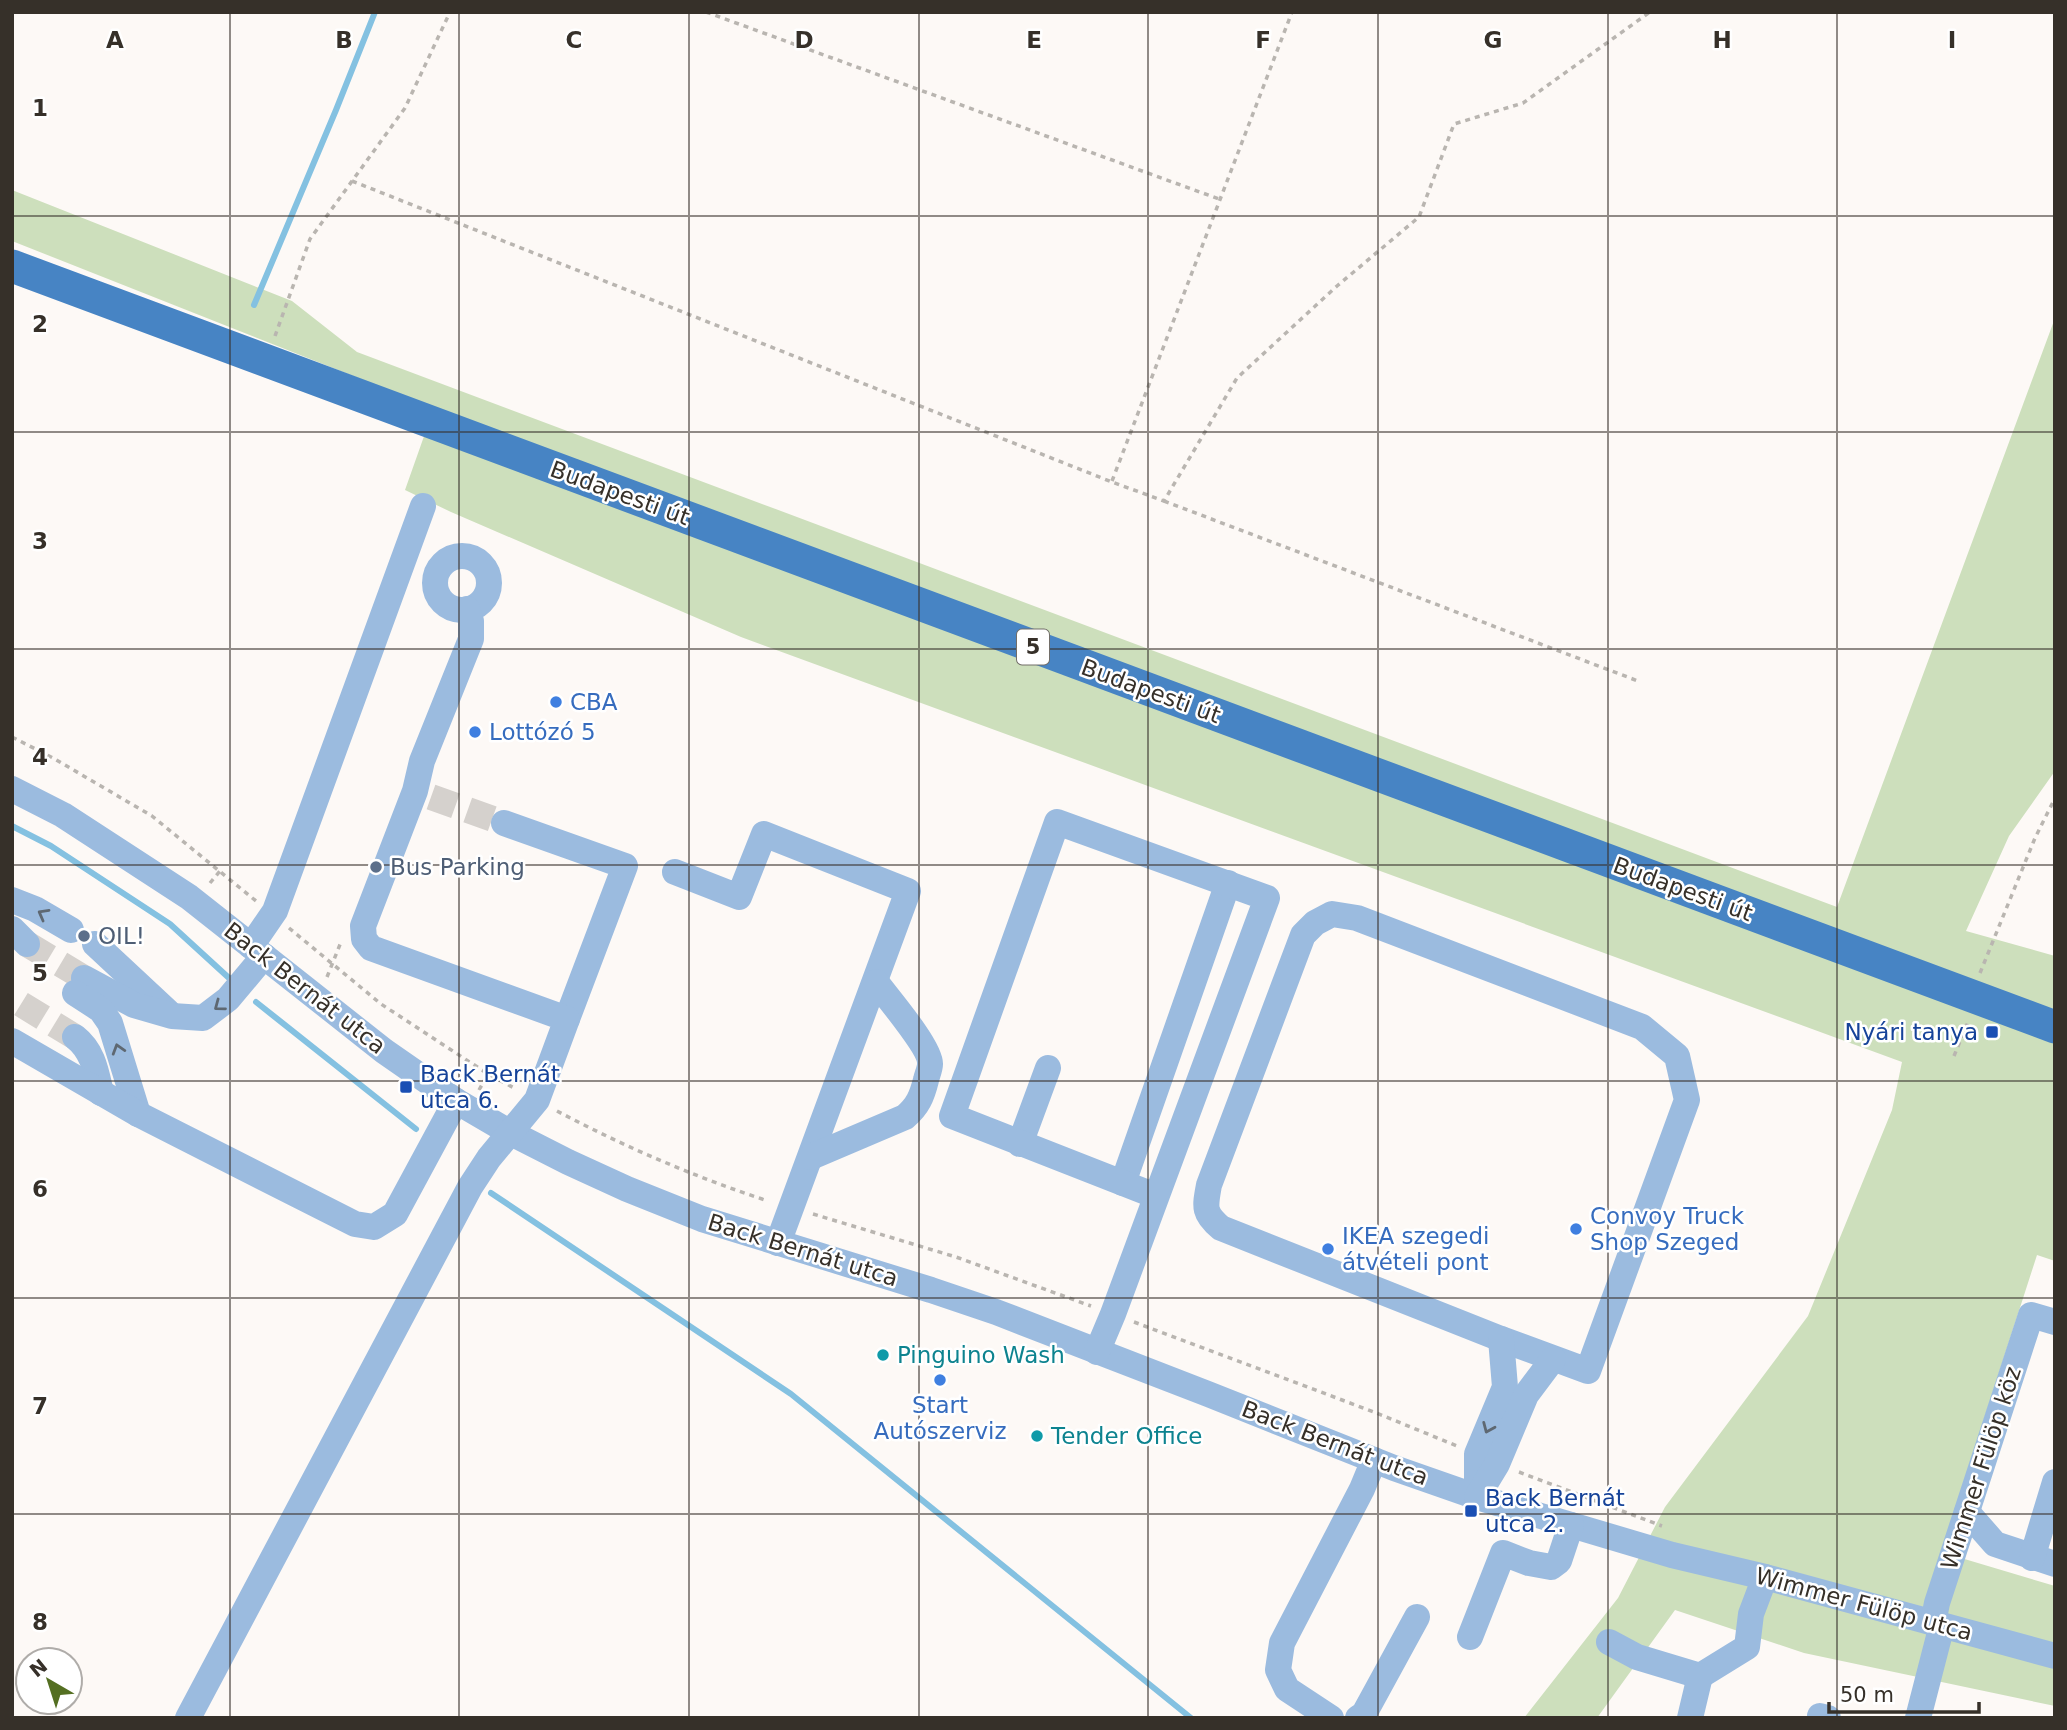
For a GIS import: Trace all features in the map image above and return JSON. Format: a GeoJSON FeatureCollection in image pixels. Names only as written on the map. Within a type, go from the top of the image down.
{"type":"FeatureCollection","features":[{"type":"Feature","properties":{"kind":"main road","name":"Budapesti út"},"geometry":{"type":"LineString","coordinates":[[12,266],[1969,1009],[2055,1027]]}},
{"type":"Feature","properties":{"kind":"street"},"geometry":{"type":"LineString","coordinates":[[138,1114],[110,1023],[79,986],[172,1016],[203,1018],[229,999],[258,951],[275,911],[423,506]]}},
{"type":"Feature","properties":{"kind":"street"},"geometry":{"type":"LineString","coordinates":[[467,609],[471,621],[471,639],[422,761],[423,794],[363,926],[364,939],[371,948],[567,1019]]}},
{"type":"Feature","properties":{"kind":"street","name":"Back Bernát utca"},"geometry":{"type":"LineString","coordinates":[[12,789],[63,815],[189,897],[384,1051],[456,1101],[568,1162],[702,1219],[996,1312],[1374,1460],[1477,1497],[1672,1555]]}},
{"type":"Feature","properties":{"kind":"street"},"geometry":{"type":"LineString","coordinates":[[1097,1352],[1156,1196],[1267,898],[1057,822],[952,1116],[1156,1196]]}},
{"type":"Feature","properties":{"kind":"street"},"geometry":{"type":"LineString","coordinates":[[188,1718],[470,1187],[509,1132],[537,1100],[625,866],[505,823]]}},
{"type":"Feature","properties":{"kind":"street"},"geometry":{"type":"LineString","coordinates":[[675,872],[739,897],[764,834],[908,891],[778,1243]]}},
{"type":"Feature","properties":{"kind":"street"},"geometry":{"type":"LineString","coordinates":[[1123,1183],[1228,883]]}},
{"type":"Feature","properties":{"kind":"street"},"geometry":{"type":"LineString","coordinates":[[12,900],[35,909],[71,930]]}},
{"type":"Feature","properties":{"kind":"street"},"geometry":{"type":"LineString","coordinates":[[1332,914],[1357,918],[1642,1027],[1677,1056],[1687,1100],[1588,1371],[1553,1359],[1221,1228],[1209,1218],[1205,1205],[1209,1185],[1303,935],[1315,923],[1332,914]]}},
{"type":"Feature","properties":{"kind":"street"},"geometry":{"type":"LineString","coordinates":[[95,944],[172,1016]]}},
{"type":"Feature","properties":{"kind":"street"},"geometry":{"type":"LineString","coordinates":[[811,1157],[905,1116],[915,1108],[921,1098],[930,1064],[928,1056],[921,1042],[876,982]]}},
{"type":"Feature","properties":{"kind":"street"},"geometry":{"type":"LineString","coordinates":[[75,1037],[81,1041],[94,1061],[101,1093]]}},
{"type":"Feature","properties":{"kind":"street"},"geometry":{"type":"LineString","coordinates":[[12,1041],[138,1114],[355,1224],[374,1227],[395,1214],[456,1101]]}},
{"type":"Feature","properties":{"kind":"street"},"geometry":{"type":"LineString","coordinates":[[1020,1143],[1048,1068]]}},
{"type":"Feature","properties":{"kind":"street","name":"Wimmer Fülöp köz"},"geometry":{"type":"LineString","coordinates":[[1919,1718],[1938,1624],[1937,1604],[1967,1512],[2043,1318]]}},
{"type":"Feature","properties":{"kind":"street"},"geometry":{"type":"LineString","coordinates":[[1477,1497],[1497,1464],[1516,1391],[1501,1339]]}},
{"type":"Feature","properties":{"kind":"street"},"geometry":{"type":"LineString","coordinates":[[1516,1391],[1553,1359]]}},
{"type":"Feature","properties":{"kind":"street"},"geometry":{"type":"LineString","coordinates":[[1331,1718],[1287,1689],[1278,1670],[1282,1643],[1363,1489],[1374,1460]]}},
{"type":"Feature","properties":{"kind":"street"},"geometry":{"type":"LineString","coordinates":[[1967,1512],[1995,1544],[2043,1561],[2055,1482]]}},
{"type":"Feature","properties":{"kind":"street"},"geometry":{"type":"LineString","coordinates":[[1470,1637],[1503,1553],[1528,1563],[1551,1567],[1559,1560],[1571,1525]]}},
{"type":"Feature","properties":{"kind":"street","name":"Wimmer Fülöp utca"},"geometry":{"type":"LineString","coordinates":[[1672,1555],[1765,1577],[2055,1656]]}},
{"type":"Feature","properties":{"kind":"street"},"geometry":{"type":"LineString","coordinates":[[1690,1718],[1700,1676],[1747,1647],[1751,1614],[1765,1577]]}},
{"type":"Feature","properties":{"kind":"street"},"geometry":{"type":"LineString","coordinates":[[1358,1718],[1364,1714],[1417,1617]]}},
{"type":"Feature","properties":{"kind":"street"},"geometry":{"type":"LineString","coordinates":[[1609,1642],[1637,1657],[1700,1676]]}},
{"type":"Feature","properties":{"kind":"path"},"geometry":{"type":"LineString","coordinates":[[267,361],[310,239],[405,108],[450,12]]}},
{"type":"Feature","properties":{"kind":"path"},"geometry":{"type":"LineString","coordinates":[[705,12],[1219,199]]}},
{"type":"Feature","properties":{"kind":"path"},"geometry":{"type":"LineString","coordinates":[[1112,482],[1292,12]]}},
{"type":"Feature","properties":{"kind":"path"},"geometry":{"type":"LineString","coordinates":[[1164,501],[1237,379],[1337,286],[1419,217],[1454,124],[1523,103],[1650,12]]}},
{"type":"Feature","properties":{"kind":"path"},"geometry":{"type":"LineString","coordinates":[[352,181],[1112,482],[1638,681]]}},
{"type":"Feature","properties":{"kind":"path"},"geometry":{"type":"LineString","coordinates":[[1954,1056],[1969,1009],[2035,838],[2055,798]]}},
{"type":"Feature","properties":{"kind":"path"},"geometry":{"type":"LineString","coordinates":[[204,890],[219,871]]}},
{"type":"Feature","properties":{"kind":"green space"},"geometry":{"type":"Polygon","coordinates":[[[12,190],[292,301],[357,352],[1837,907],[2055,318],[2055,771],[2009,836],[1966,931],[2055,956],[2055,1261],[2037,1255],[1941,1552],[2055,1586],[2055,1706],[1804,1653],[1675,1610],[1597,1718],[1524,1718],[1618,1598],[1665,1507],[1808,1316],[1892,1110],[1902,1062],[741,637],[451,512],[405,490],[434,408],[12,241],[12,190]]]}},
{"type":"Feature","properties":{"kind":"waterway"},"geometry":{"type":"LineString","coordinates":[[254,305],[375,12]]}},
{"type":"Feature","properties":{"kind":"waterway"},"geometry":{"type":"LineString","coordinates":[[12,826],[51,846],[170,924],[229,978]]}},
{"type":"Feature","properties":{"kind":"waterway"},"geometry":{"type":"LineString","coordinates":[[256,1002],[416,1129]]}},
{"type":"Feature","properties":{"kind":"waterway"},"geometry":{"type":"LineString","coordinates":[[491,1193],[791,1394],[1191,1718]]}},
{"type":"Feature","properties":{"kind":"tunnel"},"geometry":{"type":"LineString","coordinates":[[431,797],[504,823]]}},
{"type":"Feature","properties":{"kind":"tunnel"},"geometry":{"type":"LineString","coordinates":[[27,944],[84,978]]}},
{"type":"Feature","properties":{"kind":"tunnel"},"geometry":{"type":"LineString","coordinates":[[21,1004],[75,1037]]}},
{"type":"Feature","properties":{"kind":"place","name":"CBA"},"geometry":{"type":"Point","coordinates":[556,702]}},
{"type":"Feature","properties":{"kind":"place","name":"Lottózó 5"},"geometry":{"type":"Point","coordinates":[475,732]}},
{"type":"Feature","properties":{"kind":"place","name":"Bus Parking"},"geometry":{"type":"Point","coordinates":[376,867]}},
{"type":"Feature","properties":{"kind":"place","name":"OIL!"},"geometry":{"type":"Point","coordinates":[84,936]}},
{"type":"Feature","properties":{"kind":"place","name":"Nyári tanya"},"geometry":{"type":"Point","coordinates":[1992,1032]}},
{"type":"Feature","properties":{"kind":"place","name":"Back Bernát utca 6."},"geometry":{"type":"Point","coordinates":[406,1087]}},
{"type":"Feature","properties":{"kind":"place","name":"Convoy Truck Shop Szeged"},"geometry":{"type":"Point","coordinates":[1576,1229]}},
{"type":"Feature","properties":{"kind":"place","name":"IKEA szegedi átvételi pont"},"geometry":{"type":"Point","coordinates":[1328,1249]}},
{"type":"Feature","properties":{"kind":"place","name":"Pinguino Wash"},"geometry":{"type":"Point","coordinates":[883,1355]}},
{"type":"Feature","properties":{"kind":"place","name":"Start Autószerviz"},"geometry":{"type":"Point","coordinates":[940,1380]}},
{"type":"Feature","properties":{"kind":"place","name":"Tender Office"},"geometry":{"type":"Point","coordinates":[1037,1436]}},
{"type":"Feature","properties":{"kind":"place","name":"Back Bernát utca 2."},"geometry":{"type":"Point","coordinates":[1471,1511]}}]}
